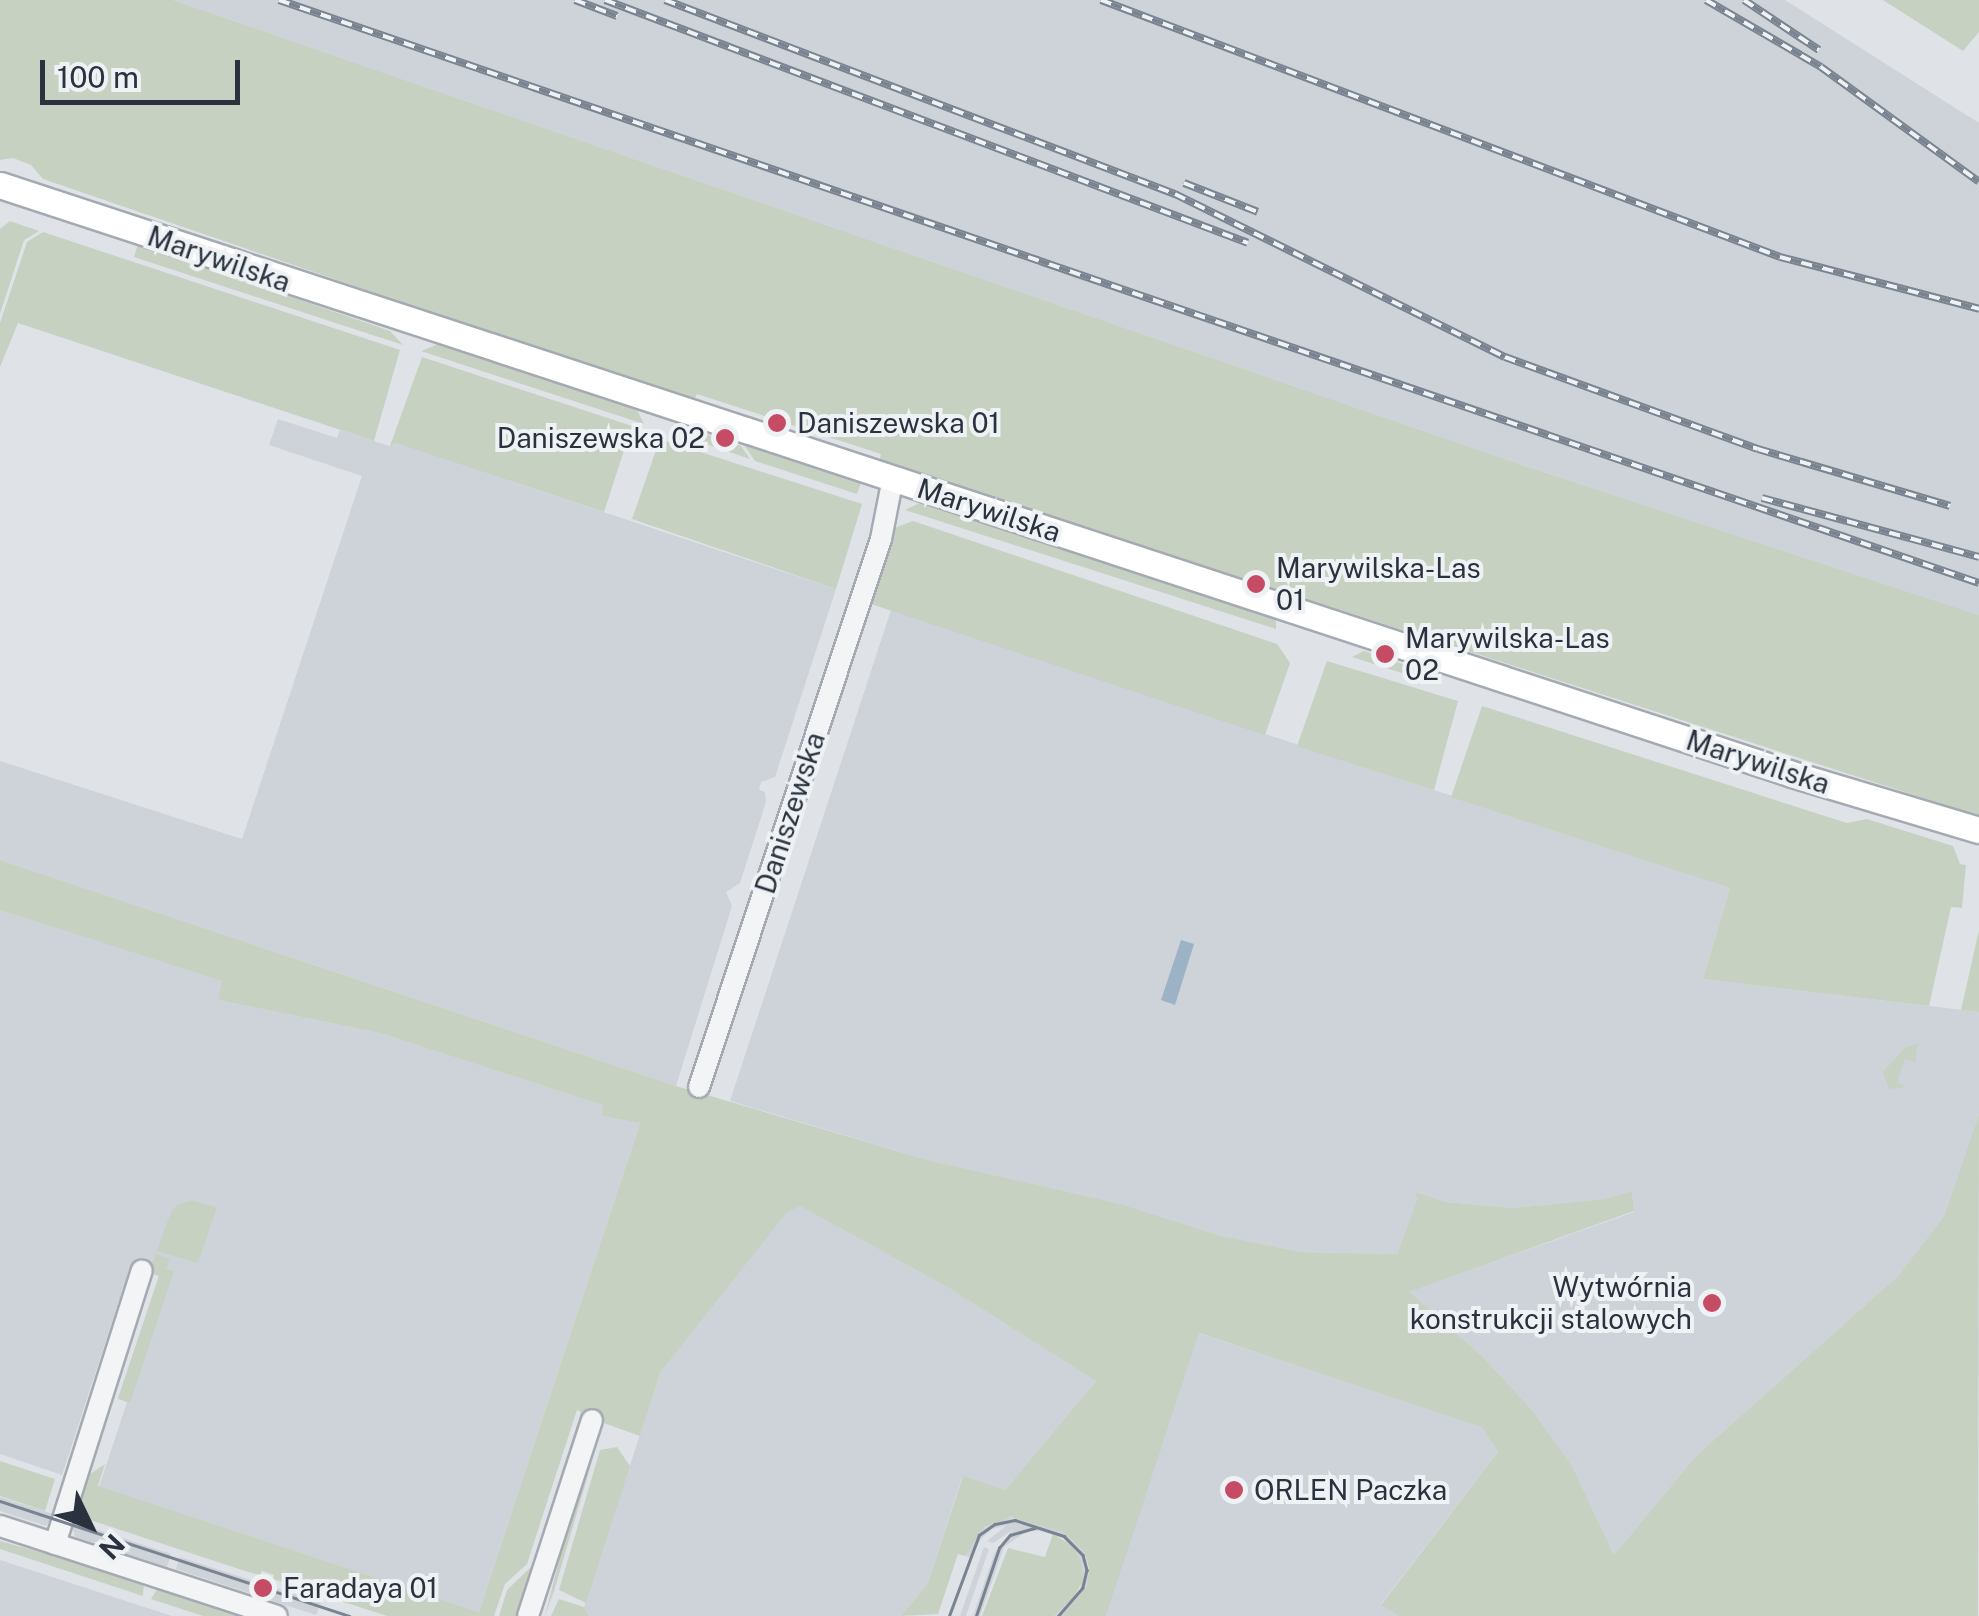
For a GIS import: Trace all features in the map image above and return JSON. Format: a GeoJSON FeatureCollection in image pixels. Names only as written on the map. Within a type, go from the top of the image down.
{"type":"FeatureCollection","features":[{"type":"Feature","properties":{"kind":"main road","name":"Marywilska"},"geometry":{"type":"LineString","coordinates":[[0,185],[1792,774],[1979,830]]}},
{"type":"Feature","properties":{"kind":"street","name":"Daniszewska"},"geometry":{"type":"LineString","coordinates":[[699,1087],[901,481]]}},
{"type":"Feature","properties":{"kind":"street"},"geometry":{"type":"LineString","coordinates":[[54,1544],[142,1270]]}},
{"type":"Feature","properties":{"kind":"street"},"geometry":{"type":"LineString","coordinates":[[528,1616],[592,1420]]}},
{"type":"Feature","properties":{"kind":"street"},"geometry":{"type":"LineString","coordinates":[[0,1526],[276,1616]]}},
{"type":"Feature","properties":{"kind":"shaded area"},"geometry":{"type":"Polygon","coordinates":[[[173,0],[1785,0],[1979,123],[1979,615],[1525,466],[173,0]]]}},
{"type":"Feature","properties":{"kind":"shaded area"},"geometry":{"type":"Polygon","coordinates":[[[278,419],[337,438],[340,430],[389,446],[395,443],[836,589],[775,777],[761,782],[759,790],[765,792],[766,802],[740,883],[726,892],[732,906],[676,1086],[0,860],[0,761],[242,839],[362,476],[269,445],[278,419]]]}},
{"type":"Feature","properties":{"kind":"shaded area"},"geometry":{"type":"Polygon","coordinates":[[[891,610],[1730,888],[1703,979],[1979,1012],[1979,1114],[1944,1216],[1899,1275],[1696,1456],[1614,1555],[1572,1466],[1532,1410],[1483,1357],[1408,1292],[1634,1212],[1632,1191],[1605,1199],[1513,1208],[1446,1202],[1414,1193],[1419,1197],[1397,1254],[1301,1252],[1218,1235],[1121,1204],[928,1160],[730,1101],[891,610]]]}},
{"type":"Feature","properties":{"kind":"shaded area"},"geometry":{"type":"Polygon","coordinates":[[[0,910],[223,981],[218,1000],[380,1033],[604,1105],[602,1116],[640,1123],[479,1612],[99,1487],[127,1402],[118,1398],[159,1276],[142,1270],[130,1267],[62,1475],[0,1454],[0,910]]]}},
{"type":"Feature","properties":{"kind":"shaded area"},"geometry":{"type":"Polygon","coordinates":[[[800,1206],[947,1287],[1096,1381],[1005,1490],[962,1477],[928,1583],[901,1616],[589,1616],[584,1607],[660,1373],[787,1211],[800,1206]]]}},
{"type":"Feature","properties":{"kind":"shaded area"},"geometry":{"type":"Polygon","coordinates":[[[1198,1333],[1482,1426],[1498,1452],[1381,1604],[1399,1616],[1106,1616],[1198,1333]]]}},
{"type":"Feature","properties":{"kind":"shaded area"},"geometry":{"type":"Polygon","coordinates":[[[0,1497],[56,1515],[46,1526],[0,1511],[0,1497]]]}},
{"type":"Feature","properties":{"kind":"shaded area"},"geometry":{"type":"Polygon","coordinates":[[[1005,1518],[1022,1518],[1063,1532],[1084,1551],[1089,1581],[1081,1597],[1063,1616],[1054,1616],[1080,1589],[1081,1560],[1063,1538],[1027,1531],[1004,1547],[980,1616],[973,1616],[995,1552],[1014,1529],[993,1543],[987,1541],[1007,1525],[992,1529],[981,1539],[971,1558],[965,1556],[979,1530],[1005,1518]]]}},
{"type":"Feature","properties":{"kind":"shaded area"},"geometry":{"type":"Polygon","coordinates":[[[71,1521],[171,1554],[167,1567],[75,1537],[71,1521]]]}},
{"type":"Feature","properties":{"kind":"shaded area"},"geometry":{"type":"Polygon","coordinates":[[[984,1547],[989,1549],[966,1616],[960,1616],[984,1547]]]}},
{"type":"Feature","properties":{"kind":"shaded area"},"geometry":{"type":"Polygon","coordinates":[[[180,1557],[321,1603],[316,1615],[176,1569],[180,1557]]]}},
{"type":"Feature","properties":{"kind":"shaded area"},"geometry":{"type":"Polygon","coordinates":[[[0,1560],[172,1616],[0,1616],[0,1560]]]}},
{"type":"Feature","properties":{"kind":"green space"},"geometry":{"type":"Polygon","coordinates":[[[0,0],[173,0],[1525,466],[1979,615],[1979,816],[879,461],[881,454],[697,394],[693,402],[43,179],[31,165],[13,158],[0,160],[0,0]]]}},
{"type":"Feature","properties":{"kind":"green space"},"geometry":{"type":"Polygon","coordinates":[[[1883,0],[1979,0],[1979,32],[1963,51],[1883,0]]]}},
{"type":"Feature","properties":{"kind":"green space"},"geometry":{"type":"Polygon","coordinates":[[[10,221],[39,231],[24,240],[0,314],[0,229],[10,221]]]}},
{"type":"Feature","properties":{"kind":"green space"},"geometry":{"type":"Polygon","coordinates":[[[43,232],[400,350],[374,441],[18,323],[0,367],[0,323],[27,242],[43,232]]]}},
{"type":"Feature","properties":{"kind":"green space"},"geometry":{"type":"Polygon","coordinates":[[[138,244],[390,331],[403,345],[134,257],[138,244]]]}},
{"type":"Feature","properties":{"kind":"green space"},"geometry":{"type":"Polygon","coordinates":[[[444,342],[635,406],[644,424],[421,351],[444,342]]]}},
{"type":"Feature","properties":{"kind":"green space"},"geometry":{"type":"Polygon","coordinates":[[[422,357],[632,426],[604,512],[395,443],[390,446],[422,357]]]}},
{"type":"Feature","properties":{"kind":"green space"},"geometry":{"type":"Polygon","coordinates":[[[694,430],[741,446],[750,459],[691,439],[694,430]]]}},
{"type":"Feature","properties":{"kind":"green space"},"geometry":{"type":"Polygon","coordinates":[[[660,439],[862,504],[836,589],[632,519],[660,439]]]}},
{"type":"Feature","properties":{"kind":"green space"},"geometry":{"type":"Polygon","coordinates":[[[742,442],[862,480],[857,494],[755,461],[742,442]]]}},
{"type":"Feature","properties":{"kind":"green space"},"geometry":{"type":"Polygon","coordinates":[[[926,500],[1276,615],[1276,629],[905,510],[926,500]]]}},
{"type":"Feature","properties":{"kind":"green space"},"geometry":{"type":"Polygon","coordinates":[[[913,521],[1277,644],[1290,663],[1265,735],[868,603],[894,528],[913,521]]]}},
{"type":"Feature","properties":{"kind":"green space"},"geometry":{"type":"Polygon","coordinates":[[[1364,651],[1406,665],[1411,676],[1352,657],[1364,651]]]}},
{"type":"Feature","properties":{"kind":"green space"},"geometry":{"type":"Polygon","coordinates":[[[1327,661],[1458,701],[1434,790],[1297,746],[1327,661]]]}},
{"type":"Feature","properties":{"kind":"green space"},"geometry":{"type":"Polygon","coordinates":[[[1482,706],[1847,823],[1867,819],[1953,846],[1960,864],[1966,865],[1962,908],[1951,907],[1929,1006],[1703,979],[1730,888],[1451,797],[1482,706]]]}},
{"type":"Feature","properties":{"kind":"green space"},"geometry":{"type":"Polygon","coordinates":[[[0,860],[676,1086],[928,1160],[1121,1204],[1218,1235],[1301,1252],[1397,1254],[1418,1198],[1414,1192],[1446,1202],[1513,1208],[1605,1199],[1632,1191],[1634,1211],[1409,1292],[1483,1357],[1532,1410],[1572,1466],[1614,1555],[1696,1456],[1899,1275],[1944,1216],[1979,1114],[1978,1616],[1399,1616],[1381,1605],[1498,1452],[1482,1427],[1199,1333],[1106,1616],[1063,1616],[1087,1586],[1089,1568],[1084,1551],[1063,1532],[1011,1517],[984,1527],[965,1556],[958,1554],[938,1614],[901,1616],[928,1583],[963,1476],[1005,1490],[1096,1381],[947,1287],[800,1206],[787,1212],[660,1373],[640,1436],[584,1416],[519,1616],[499,1616],[507,1590],[532,1566],[581,1412],[577,1410],[527,1564],[505,1584],[494,1616],[387,1616],[273,1579],[274,1575],[262,1571],[260,1575],[248,1572],[78,1516],[74,1511],[87,1476],[105,1464],[98,1486],[479,1612],[640,1123],[602,1116],[603,1105],[380,1033],[218,1000],[222,981],[0,910],[0,860]]]}},
{"type":"Feature","properties":{"kind":"green space"},"geometry":{"type":"Polygon","coordinates":[[[1979,930],[1979,1012],[1961,1010],[1979,930]]]}},
{"type":"Feature","properties":{"kind":"green space"},"geometry":{"type":"Polygon","coordinates":[[[1918,1043],[1915,1062],[1905,1059],[1897,1082],[1906,1087],[1889,1089],[1883,1072],[1905,1048],[1918,1043]]]}},
{"type":"Feature","properties":{"kind":"green space"},"geometry":{"type":"Polygon","coordinates":[[[192,1201],[217,1207],[198,1263],[157,1251],[171,1212],[178,1204],[192,1201]]]}},
{"type":"Feature","properties":{"kind":"green space"},"geometry":{"type":"Polygon","coordinates":[[[156,1254],[170,1259],[166,1269],[174,1271],[130,1403],[118,1399],[159,1276],[149,1272],[156,1254]]]}},
{"type":"Feature","properties":{"kind":"green space"},"geometry":{"type":"Polygon","coordinates":[[[617,1447],[630,1466],[586,1603],[559,1590],[600,1450],[617,1447]]]}},
{"type":"Feature","properties":{"kind":"green space"},"geometry":{"type":"Polygon","coordinates":[[[593,1458],[555,1588],[545,1616],[565,1537],[593,1458]]]}},
{"type":"Feature","properties":{"kind":"green space"},"geometry":{"type":"Polygon","coordinates":[[[0,1461],[55,1479],[45,1511],[0,1496],[0,1461]]]}},
{"type":"Feature","properties":{"kind":"green space"},"geometry":{"type":"Polygon","coordinates":[[[1053,1534],[1071,1545],[1081,1560],[1083,1580],[1074,1597],[1054,1616],[982,1616],[1008,1548],[1045,1557],[1053,1534]]]}},
{"type":"Feature","properties":{"kind":"green space"},"geometry":{"type":"Polygon","coordinates":[[[0,1541],[144,1581],[143,1596],[0,1549],[0,1541]]]}},
{"type":"Feature","properties":{"kind":"green space"},"geometry":{"type":"Polygon","coordinates":[[[159,1586],[252,1616],[203,1616],[151,1599],[159,1586]]]}},
{"type":"Feature","properties":{"kind":"green space"},"geometry":{"type":"Polygon","coordinates":[[[559,1599],[584,1607],[589,1616],[551,1616],[559,1599]]]}},
{"type":"Feature","properties":{"kind":"water"},"geometry":{"type":"Polygon","coordinates":[[[1181,940],[1194,944],[1175,1005],[1161,1000],[1181,940]]]}},
{"type":"Feature","properties":{"kind":"tram line"},"geometry":{"type":"LineString","coordinates":[[0,1501],[350,1616]]}},
{"type":"Feature","properties":{"kind":"tram line"},"geometry":{"type":"LineString","coordinates":[[949,1616],[979,1535],[995,1524],[1015,1520],[1064,1536],[1083,1555],[1087,1570],[1083,1588],[1059,1616]]}},
{"type":"Feature","properties":{"kind":"tram line"},"geometry":{"type":"LineString","coordinates":[[976,1616],[999,1548],[1010,1535],[1035,1528]]}},
{"type":"Feature","properties":{"kind":"railway"},"geometry":{"type":"LineString","coordinates":[[279,0],[1979,583]]}},
{"type":"Feature","properties":{"kind":"railway"},"geometry":{"type":"LineString","coordinates":[[575,0],[617,16]]}},
{"type":"Feature","properties":{"kind":"railway"},"geometry":{"type":"LineString","coordinates":[[605,0],[1248,243]]}},
{"type":"Feature","properties":{"kind":"railway"},"geometry":{"type":"LineString","coordinates":[[665,0],[1175,194],[1505,357],[1758,449],[1950,506]]}},
{"type":"Feature","properties":{"kind":"railway"},"geometry":{"type":"LineString","coordinates":[[1101,0],[1780,257],[1979,309]]}},
{"type":"Feature","properties":{"kind":"railway"},"geometry":{"type":"LineString","coordinates":[[1706,0],[1821,67],[1979,182]]}},
{"type":"Feature","properties":{"kind":"railway"},"geometry":{"type":"LineString","coordinates":[[1744,0],[1819,50]]}},
{"type":"Feature","properties":{"kind":"railway"},"geometry":{"type":"LineString","coordinates":[[1184,183],[1258,212]]}},
{"type":"Feature","properties":{"kind":"railway"},"geometry":{"type":"LineString","coordinates":[[1762,498],[1979,557]]}},
{"type":"Feature","properties":{"kind":"place","name":"Daniszewska 01"},"geometry":{"type":"Point","coordinates":[777,423]}},
{"type":"Feature","properties":{"kind":"place","name":"Daniszewska 02"},"geometry":{"type":"Point","coordinates":[725,438]}},
{"type":"Feature","properties":{"kind":"place","name":"Marywilska-Las 01"},"geometry":{"type":"Point","coordinates":[1256,584]}},
{"type":"Feature","properties":{"kind":"place","name":"Marywilska-Las 02"},"geometry":{"type":"Point","coordinates":[1385,654]}},
{"type":"Feature","properties":{"kind":"place","name":"Wytwórnia konstrukcji stalowych"},"geometry":{"type":"Point","coordinates":[1712,1303]}},
{"type":"Feature","properties":{"kind":"place","name":"ORLEN Paczka"},"geometry":{"type":"Point","coordinates":[1234,1490]}},
{"type":"Feature","properties":{"kind":"place","name":"Faradaya 01"},"geometry":{"type":"Point","coordinates":[263,1588]}}]}
